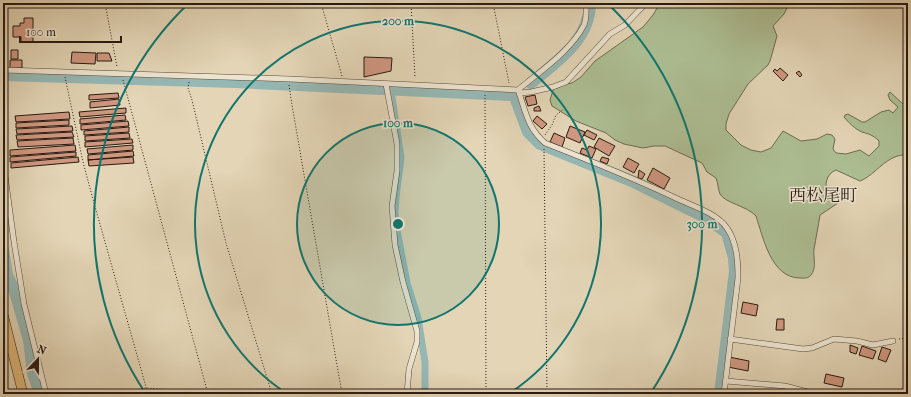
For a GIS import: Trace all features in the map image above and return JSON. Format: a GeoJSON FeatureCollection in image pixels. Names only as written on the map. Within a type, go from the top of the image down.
{"type":"FeatureCollection","features":[{"type":"Feature","properties":{"kind":"highway"},"geometry":{"type":"LineString","coordinates":[[3,314],[23,394]]}},
{"type":"Feature","properties":{"kind":"street"},"geometry":{"type":"LineString","coordinates":[[518,92],[569,46],[584,24],[586,16],[586,3]]}},
{"type":"Feature","properties":{"kind":"street"},"geometry":{"type":"LineString","coordinates":[[3,70],[343,82],[387,87],[415,85],[531,92],[553,87],[566,82],[610,34],[625,25],[646,3]]}},
{"type":"Feature","properties":{"kind":"street"},"geometry":{"type":"LineString","coordinates":[[387,87],[397,144],[397,171],[392,206],[396,245],[403,282],[417,331],[417,342],[409,369],[407,394]]}},
{"type":"Feature","properties":{"kind":"street"},"geometry":{"type":"LineString","coordinates":[[518,92],[526,118],[531,128],[545,143],[640,181],[718,219],[727,228],[736,248],[738,278],[724,394]]}},
{"type":"Feature","properties":{"kind":"street"},"geometry":{"type":"LineString","coordinates":[[3,161],[24,304],[46,394]]}},
{"type":"Feature","properties":{"kind":"street"},"geometry":{"type":"LineString","coordinates":[[730,339],[803,349],[812,348],[834,339],[857,341],[873,345],[893,341]]}},
{"type":"Feature","properties":{"kind":"street"},"geometry":{"type":"LineString","coordinates":[[726,381],[785,386],[815,394]]}},
{"type":"Feature","properties":{"kind":"path"},"geometry":{"type":"LineString","coordinates":[[105,3],[119,74]]}},
{"type":"Feature","properties":{"kind":"path"},"geometry":{"type":"LineString","coordinates":[[322,3],[343,82]]}},
{"type":"Feature","properties":{"kind":"path"},"geometry":{"type":"LineString","coordinates":[[411,3],[415,85]]}},
{"type":"Feature","properties":{"kind":"path"},"geometry":{"type":"LineString","coordinates":[[493,3],[510,90]]}},
{"type":"Feature","properties":{"kind":"path"},"geometry":{"type":"LineString","coordinates":[[66,80],[92,196],[148,394]]}},
{"type":"Feature","properties":{"kind":"path"},"geometry":{"type":"LineString","coordinates":[[123,82],[208,393]]}},
{"type":"Feature","properties":{"kind":"path"},"geometry":{"type":"LineString","coordinates":[[189,84],[188,88],[226,243],[272,394]]}},
{"type":"Feature","properties":{"kind":"path"},"geometry":{"type":"LineString","coordinates":[[290,87],[342,394]]}},
{"type":"Feature","properties":{"kind":"path"},"geometry":{"type":"LineString","coordinates":[[485,95],[486,394]]}},
{"type":"Feature","properties":{"kind":"path"},"geometry":{"type":"LineString","coordinates":[[542,140],[552,125],[556,115],[564,109]]}},
{"type":"Feature","properties":{"kind":"path"},"geometry":{"type":"LineString","coordinates":[[544,147],[547,394]]}},
{"type":"Feature","properties":{"kind":"path"},"geometry":{"type":"LineString","coordinates":[[893,341],[908,338]]}},
{"type":"Feature","properties":{"kind":"path"},"geometry":{"type":"LineString","coordinates":[[114,394],[146,388],[230,394]]}},
{"type":"Feature","properties":{"kind":"path"},"geometry":{"type":"LineString","coordinates":[[412,394],[415,391],[427,389],[431,394]]}},
{"type":"Feature","properties":{"kind":"green space"},"geometry":{"type":"Polygon","coordinates":[[[660,3],[793,3],[788,6],[784,14],[773,26],[777,36],[768,65],[748,84],[729,114],[726,124],[726,130],[741,145],[751,150],[761,152],[771,148],[783,131],[801,141],[817,139],[827,134],[832,135],[835,139],[833,149],[836,153],[846,154],[860,150],[869,156],[879,146],[879,141],[873,136],[855,128],[844,117],[845,115],[848,114],[862,122],[865,122],[881,112],[889,110],[893,113],[898,107],[890,100],[888,95],[890,92],[903,104],[908,106],[908,155],[894,157],[860,181],[836,170],[828,177],[826,187],[828,194],[840,194],[844,196],[838,203],[820,215],[814,249],[814,269],[809,277],[800,278],[790,276],[775,264],[765,245],[756,216],[726,200],[719,192],[716,178],[707,172],[702,163],[665,146],[643,148],[624,144],[615,140],[606,133],[576,121],[552,106],[550,100],[553,90],[557,86],[572,83],[581,77],[595,61],[643,27],[653,15],[660,3]]]}},
{"type":"Feature","properties":{"kind":"building"},"geometry":{"type":"Polygon","coordinates":[[[24,18],[33,18],[33,42],[21,42],[21,37],[13,37],[13,26],[20,26],[20,23],[24,23],[24,18]]]}},
{"type":"Feature","properties":{"kind":"building"},"geometry":{"type":"Polygon","coordinates":[[[11,50],[18,50],[18,59],[11,59],[11,50]]]}},
{"type":"Feature","properties":{"kind":"building"},"geometry":{"type":"Polygon","coordinates":[[[72,52],[96,53],[95,64],[71,63],[72,52]]]}},
{"type":"Feature","properties":{"kind":"building"},"geometry":{"type":"Polygon","coordinates":[[[97,53],[109,53],[112,61],[97,61],[97,53]]]}},
{"type":"Feature","properties":{"kind":"building"},"geometry":{"type":"Polygon","coordinates":[[[364,57],[392,58],[391,71],[364,77],[364,57]]]}},
{"type":"Feature","properties":{"kind":"building"},"geometry":{"type":"Polygon","coordinates":[[[10,60],[22,60],[22,68],[10,68],[10,60]]]}},
{"type":"Feature","properties":{"kind":"building"},"geometry":{"type":"Polygon","coordinates":[[[780,68],[788,75],[783,81],[773,71],[775,69],[777,71],[780,68]]]}},
{"type":"Feature","properties":{"kind":"building"},"geometry":{"type":"Polygon","coordinates":[[[799,71],[802,75],[800,77],[796,73],[799,71]]]}},
{"type":"Feature","properties":{"kind":"building"},"geometry":{"type":"Polygon","coordinates":[[[118,93],[119,98],[89,100],[89,95],[118,93]]]}},
{"type":"Feature","properties":{"kind":"building"},"geometry":{"type":"Polygon","coordinates":[[[535,95],[537,104],[528,106],[525,97],[535,95]]]}},
{"type":"Feature","properties":{"kind":"building"},"geometry":{"type":"Polygon","coordinates":[[[119,99],[120,105],[90,108],[90,102],[119,99]]]}},
{"type":"Feature","properties":{"kind":"building"},"geometry":{"type":"Polygon","coordinates":[[[539,106],[541,111],[534,111],[534,108],[539,106]]]}},
{"type":"Feature","properties":{"kind":"building"},"geometry":{"type":"Polygon","coordinates":[[[126,108],[126,113],[80,117],[79,112],[126,108]]]}},
{"type":"Feature","properties":{"kind":"building"},"geometry":{"type":"Polygon","coordinates":[[[69,112],[70,119],[16,122],[15,116],[69,112]]]}},
{"type":"Feature","properties":{"kind":"building"},"geometry":{"type":"Polygon","coordinates":[[[125,115],[126,120],[80,124],[80,119],[125,115]]]}},
{"type":"Feature","properties":{"kind":"building"},"geometry":{"type":"Polygon","coordinates":[[[537,116],[547,124],[542,129],[533,121],[537,116]]]}},
{"type":"Feature","properties":{"kind":"building"},"geometry":{"type":"Polygon","coordinates":[[[69,120],[69,125],[16,128],[16,123],[69,120]]]}},
{"type":"Feature","properties":{"kind":"building"},"geometry":{"type":"Polygon","coordinates":[[[128,121],[129,126],[81,130],[81,125],[128,121]]]}},
{"type":"Feature","properties":{"kind":"building"},"geometry":{"type":"Polygon","coordinates":[[[72,126],[73,131],[17,134],[16,129],[72,126]]]}},
{"type":"Feature","properties":{"kind":"building"},"geometry":{"type":"Polygon","coordinates":[[[570,126],[585,132],[580,143],[566,137],[570,126]]]}},
{"type":"Feature","properties":{"kind":"building"},"geometry":{"type":"Polygon","coordinates":[[[129,127],[129,132],[84,135],[84,131],[129,127]]]}},
{"type":"Feature","properties":{"kind":"building"},"geometry":{"type":"Polygon","coordinates":[[[587,130],[597,135],[594,140],[584,135],[587,130]]]}},
{"type":"Feature","properties":{"kind":"building"},"geometry":{"type":"Polygon","coordinates":[[[72,132],[74,137],[17,140],[16,135],[72,132]]]}},
{"type":"Feature","properties":{"kind":"building"},"geometry":{"type":"Polygon","coordinates":[[[129,133],[130,138],[85,141],[85,136],[129,133]]]}},
{"type":"Feature","properties":{"kind":"building"},"geometry":{"type":"Polygon","coordinates":[[[554,133],[565,138],[562,147],[550,142],[554,133]]]}},
{"type":"Feature","properties":{"kind":"building"},"geometry":{"type":"Polygon","coordinates":[[[73,138],[74,144],[18,147],[17,141],[73,138]]]}},
{"type":"Feature","properties":{"kind":"building"},"geometry":{"type":"Polygon","coordinates":[[[599,138],[615,146],[609,156],[594,147],[599,138]]]}},
{"type":"Feature","properties":{"kind":"building"},"geometry":{"type":"Polygon","coordinates":[[[132,139],[133,143],[85,147],[85,142],[132,139]]]}},
{"type":"Feature","properties":{"kind":"building"},"geometry":{"type":"Polygon","coordinates":[[[75,145],[76,151],[10,156],[10,150],[75,145]]]}},
{"type":"Feature","properties":{"kind":"building"},"geometry":{"type":"Polygon","coordinates":[[[133,145],[133,150],[88,154],[87,149],[133,145]]]}},
{"type":"Feature","properties":{"kind":"building"},"geometry":{"type":"Polygon","coordinates":[[[589,146],[596,149],[592,158],[580,153],[582,148],[587,150],[589,146]]]}},
{"type":"Feature","properties":{"kind":"building"},"geometry":{"type":"Polygon","coordinates":[[[133,151],[134,156],[88,160],[88,155],[133,151]]]}},
{"type":"Feature","properties":{"kind":"building"},"geometry":{"type":"Polygon","coordinates":[[[76,152],[76,156],[10,162],[10,157],[76,152]]]}},
{"type":"Feature","properties":{"kind":"building"},"geometry":{"type":"Polygon","coordinates":[[[78,157],[79,162],[11,168],[11,163],[78,157]]]}},
{"type":"Feature","properties":{"kind":"building"},"geometry":{"type":"Polygon","coordinates":[[[133,157],[134,163],[89,166],[88,160],[133,157]]]}},
{"type":"Feature","properties":{"kind":"building"},"geometry":{"type":"Polygon","coordinates":[[[602,157],[609,159],[607,164],[600,161],[602,157]]]}},
{"type":"Feature","properties":{"kind":"building"},"geometry":{"type":"Polygon","coordinates":[[[628,158],[639,164],[634,173],[623,167],[628,158]]]}},
{"type":"Feature","properties":{"kind":"building"},"geometry":{"type":"Polygon","coordinates":[[[653,168],[670,178],[664,189],[647,180],[653,168]]]}},
{"type":"Feature","properties":{"kind":"building"},"geometry":{"type":"Polygon","coordinates":[[[639,170],[645,174],[642,179],[638,178],[639,170]]]}},
{"type":"Feature","properties":{"kind":"building"},"geometry":{"type":"Polygon","coordinates":[[[743,302],[758,305],[756,316],[741,313],[743,302]]]}},
{"type":"Feature","properties":{"kind":"building"},"geometry":{"type":"Polygon","coordinates":[[[777,319],[784,319],[784,330],[776,330],[777,319]]]}},
{"type":"Feature","properties":{"kind":"building"},"geometry":{"type":"Polygon","coordinates":[[[850,345],[858,348],[856,354],[850,352],[850,345]]]}},
{"type":"Feature","properties":{"kind":"building"},"geometry":{"type":"Polygon","coordinates":[[[862,346],[876,351],[873,359],[859,355],[862,346]]]}},
{"type":"Feature","properties":{"kind":"building"},"geometry":{"type":"Polygon","coordinates":[[[882,347],[891,350],[886,362],[878,359],[882,347]]]}},
{"type":"Feature","properties":{"kind":"building"},"geometry":{"type":"Polygon","coordinates":[[[729,357],[749,361],[748,371],[728,367],[729,357]]]}},
{"type":"Feature","properties":{"kind":"building"},"geometry":{"type":"Polygon","coordinates":[[[826,374],[844,378],[842,387],[824,383],[826,374]]]}},
{"type":"Feature","properties":{"kind":"waterway"},"geometry":{"type":"LineString","coordinates":[[531,83],[561,58],[578,39],[589,16],[590,3]]}},
{"type":"Feature","properties":{"kind":"waterway"},"geometry":{"type":"LineString","coordinates":[[3,75],[235,82],[512,95],[515,97],[528,132],[540,144],[634,182],[707,218],[727,233],[734,258],[735,271],[720,394]]}},
{"type":"Feature","properties":{"kind":"waterway"},"geometry":{"type":"LineString","coordinates":[[391,90],[401,158],[395,212],[397,230],[407,283],[418,318],[425,362],[425,394]]}},
{"type":"Feature","properties":{"kind":"waterway"},"geometry":{"type":"LineString","coordinates":[[3,250],[7,275],[15,292],[29,340],[33,373],[40,394]]}},
{"type":"Feature","properties":{"kind":"district","name":"西松尾町"},"geometry":{"type":"Point","coordinates":[823,195]}}]}
